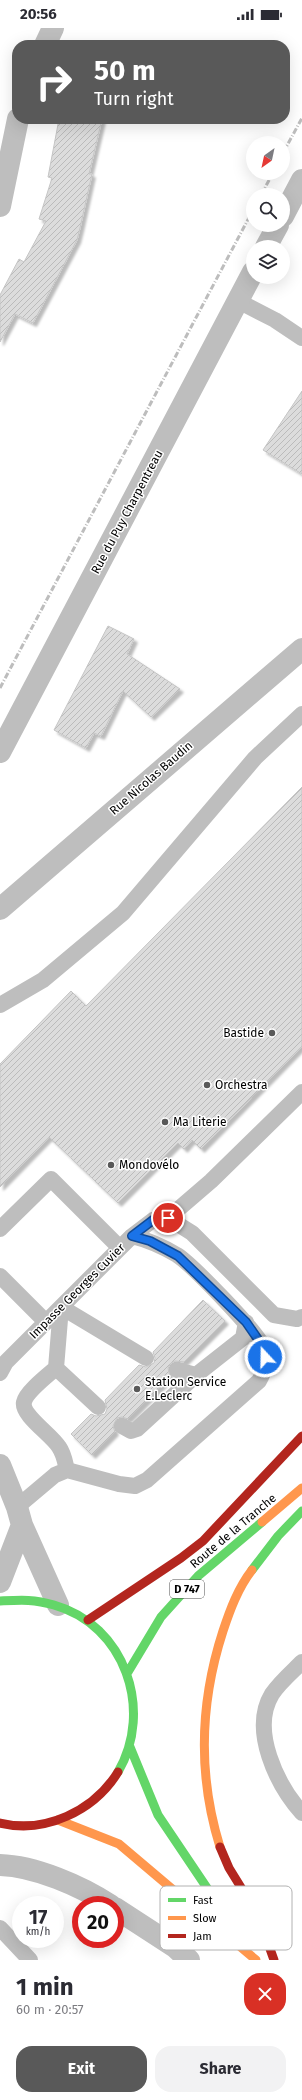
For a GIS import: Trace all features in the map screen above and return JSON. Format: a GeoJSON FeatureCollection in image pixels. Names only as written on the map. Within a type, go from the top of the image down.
{"type":"FeatureCollection","features":[{"type":"Feature","properties":{"kind":"main road","name":"Route de la Tranche"},"geometry":{"type":"LineString","coordinates":[[88,1620],[135,1587],[181,1558],[203,1541],[302,1436]]}},
{"type":"Feature","properties":{"kind":"main road","name":"Route de la Tranche"},"geometry":{"type":"LineString","coordinates":[[128,1672],[161,1617],[198,1576],[302,1488]]}},
{"type":"Feature","properties":{"kind":"main road"},"geometry":{"type":"LineString","coordinates":[[241,1886],[222,1855],[214,1825],[203,1755],[210,1669],[221,1634],[241,1585],[287,1525],[302,1511]]}},
{"type":"Feature","properties":{"kind":"main road"},"geometry":{"type":"LineString","coordinates":[[0,1602],[26,1598],[58,1605],[88,1620],[111,1643],[128,1672],[135,1709],[130,1747],[114,1779],[90,1804],[58,1820],[31,1825],[0,1824]]}},
{"type":"Feature","properties":{"kind":"main road"},"geometry":{"type":"LineString","coordinates":[[130,1747],[158,1815],[206,1886]]}},
{"type":"Feature","properties":{"kind":"main road"},"geometry":{"type":"LineString","coordinates":[[58,1820],[119,1844],[169,1886]]}},
{"type":"Feature","properties":{"kind":"main road"},"geometry":{"type":"LineString","coordinates":[[245,1950],[254,1958]]}},
{"type":"Feature","properties":{"kind":"main road"},"geometry":{"type":"LineString","coordinates":[[270,1950],[274,1960]]}},
{"type":"Feature","properties":{"kind":"street"},"geometry":{"type":"LineString","coordinates":[[47,40],[53,28]]}},
{"type":"Feature","properties":{"kind":"street"},"geometry":{"type":"LineString","coordinates":[[0,206],[17,124]]}},
{"type":"Feature","properties":{"kind":"street"},"geometry":{"type":"LineString","coordinates":[[290,204],[301,186]]}},
{"type":"Feature","properties":{"kind":"street","name":"Rue du Puy Charpentreau"},"geometry":{"type":"LineString","coordinates":[[0,752],[247,284]]}},
{"type":"Feature","properties":{"kind":"street","name":"Rue Nicolas Baudin"},"geometry":{"type":"LineString","coordinates":[[3,899],[302,649]]}},
{"type":"Feature","properties":{"kind":"street"},"geometry":{"type":"LineString","coordinates":[[3,1476],[58,1605]]}},
{"type":"Feature","properties":{"kind":"street"},"geometry":{"type":"LineString","coordinates":[[0,1582],[19,1516]]}},
{"type":"Feature","properties":{"kind":"street"},"geometry":{"type":"LineString","coordinates":[[0,1865],[45,1873],[96,1896]]}},
{"type":"Feature","properties":{"kind":"street"},"geometry":{"type":"LineString","coordinates":[[124,1914],[160,1937]]}},
{"type":"Feature","properties":{"kind":"street"},"geometry":{"type":"LineString","coordinates":[[178,1950],[189,1960]]}},
{"type":"Feature","properties":{"kind":"lane"},"geometry":{"type":"LineString","coordinates":[[238,300],[275,320],[302,338]]}},
{"type":"Feature","properties":{"kind":"lane"},"geometry":{"type":"LineString","coordinates":[[0,1005],[43,980],[123,913],[254,758],[302,714]]}},
{"type":"Feature","properties":{"kind":"lane"},"geometry":{"type":"LineString","coordinates":[[302,1092],[211,1181],[168,1218],[192,1233],[274,1315],[297,1319],[302,1317]]}},
{"type":"Feature","properties":{"kind":"lane"},"geometry":{"type":"LineString","coordinates":[[0,1229],[50,1179],[120,1248]]}},
{"type":"Feature","properties":{"kind":"lane","name":"Impasse Georges Cuvier"},"geometry":{"type":"LineString","coordinates":[[2,1366],[132,1236],[153,1220],[168,1218]]}},
{"type":"Feature","properties":{"kind":"lane"},"geometry":{"type":"LineString","coordinates":[[19,1516],[55,1475],[67,1470],[119,1484],[135,1486],[147,1480],[167,1464],[259,1381],[266,1367],[264,1348],[246,1322],[178,1256],[150,1241],[132,1236]]}},
{"type":"Feature","properties":{"kind":"lane"},"geometry":{"type":"LineString","coordinates":[[0,1276],[46,1322]]}},
{"type":"Feature","properties":{"kind":"lane"},"geometry":{"type":"LineString","coordinates":[[67,1470],[64,1455],[59,1446],[26,1412],[24,1402],[27,1395],[56,1368],[61,1307],[146,1358]]}},
{"type":"Feature","properties":{"kind":"lane"},"geometry":{"type":"LineString","coordinates":[[122,1426],[131,1432],[136,1429],[196,1375],[243,1338],[246,1322]]}},
{"type":"Feature","properties":{"kind":"lane"},"geometry":{"type":"LineString","coordinates":[[56,1368],[98,1407]]}},
{"type":"Feature","properties":{"kind":"lane"},"geometry":{"type":"LineString","coordinates":[[176,1370],[196,1375]]}},
{"type":"Feature","properties":{"kind":"lane"},"geometry":{"type":"LineString","coordinates":[[302,1662],[271,1695],[265,1718],[265,1745],[288,1798],[302,1813]]}},
{"type":"Feature","properties":{"kind":"lane"},"geometry":{"type":"LineString","coordinates":[[0,1928],[30,1960]]}},
{"type":"Feature","properties":{"kind":"building"},"geometry":{"type":"Polygon","coordinates":[[[58,124],[101,124],[89,174],[92,174],[77,240],[33,323],[15,314],[0,342],[0,295],[19,259],[24,262],[46,221],[39,219],[52,178],[48,177],[58,124]]]}},
{"type":"Feature","properties":{"kind":"building"},"geometry":{"type":"Polygon","coordinates":[[[302,391],[302,474],[263,450],[302,391]]]}},
{"type":"Feature","properties":{"kind":"building"},"geometry":{"type":"Polygon","coordinates":[[[108,626],[134,639],[127,654],[180,689],[151,717],[123,691],[101,736],[94,733],[86,748],[54,730],[108,626]]]}},
{"type":"Feature","properties":{"kind":"building"},"geometry":{"type":"Polygon","coordinates":[[[302,787],[302,1046],[201,1149],[192,1140],[184,1149],[178,1143],[118,1203],[49,1137],[0,1187],[0,1064],[71,991],[86,1006],[302,787]]]}},
{"type":"Feature","properties":{"kind":"building","name":"Station Service E.Leclerc"},"geometry":{"type":"Polygon","coordinates":[[[203,1300],[225,1321],[184,1362],[175,1361],[171,1363],[168,1368],[170,1377],[128,1419],[122,1417],[117,1418],[113,1426],[115,1432],[92,1455],[71,1434],[91,1414],[96,1416],[105,1414],[107,1409],[105,1400],[139,1365],[146,1367],[154,1363],[155,1358],[153,1352],[203,1300]]]}},
{"type":"Feature","properties":{"kind":"railway"},"geometry":{"type":"LineString","coordinates":[[290,140],[302,118]]}},
{"type":"Feature","properties":{"kind":"railway"},"geometry":{"type":"LineString","coordinates":[[265,188],[269,180]]}},
{"type":"Feature","properties":{"kind":"railway"},"geometry":{"type":"LineString","coordinates":[[0,688],[246,223]]}},
{"type":"Feature","properties":{"kind":"traffic: fast"},"geometry":{"type":"LineString","coordinates":[[252,1570],[278,1536],[302,1511]]}},
{"type":"Feature","properties":{"kind":"traffic: fast"},"geometry":{"type":"LineString","coordinates":[[128,1672],[161,1617],[198,1576],[262,1522]]}},
{"type":"Feature","properties":{"kind":"traffic: fast"},"geometry":{"type":"LineString","coordinates":[[0,1601],[21,1600],[40,1602],[54,1605],[79,1615],[99,1631],[115,1650],[126,1673],[132,1697],[133,1723],[128,1748],[118,1772]]}},
{"type":"Feature","properties":{"kind":"traffic: fast"},"geometry":{"type":"LineString","coordinates":[[130,1747],[158,1815],[206,1886]]}},
{"type":"Feature","properties":{"kind":"traffic: slow"},"geometry":{"type":"LineString","coordinates":[[262,1522],[302,1488]]}},
{"type":"Feature","properties":{"kind":"traffic: slow"},"geometry":{"type":"LineString","coordinates":[[220,1847],[213,1820],[205,1766],[206,1712],[215,1658],[223,1631],[239,1592],[252,1570]]}},
{"type":"Feature","properties":{"kind":"traffic: slow"},"geometry":{"type":"LineString","coordinates":[[58,1820],[119,1844],[169,1886]]}},
{"type":"Feature","properties":{"kind":"traffic: slow"},"geometry":{"type":"LineString","coordinates":[[244,1950],[256,1960]]}},
{"type":"Feature","properties":{"kind":"traffic: jam"},"geometry":{"type":"LineString","coordinates":[[88,1620],[181,1558],[203,1541],[302,1436]]}},
{"type":"Feature","properties":{"kind":"traffic: jam"},"geometry":{"type":"LineString","coordinates":[[0,1823],[17,1826],[34,1825],[51,1822],[67,1816],[96,1798],[108,1786],[118,1772]]}},
{"type":"Feature","properties":{"kind":"traffic: jam"},"geometry":{"type":"LineString","coordinates":[[220,1847],[229,1868],[240,1886]]}},
{"type":"Feature","properties":{"kind":"traffic: jam"},"geometry":{"type":"LineString","coordinates":[[270,1950],[274,1960]]}},
{"type":"Feature","properties":{"kind":"place","name":"Bastide"},"geometry":{"type":"Point","coordinates":[272,1033]}},
{"type":"Feature","properties":{"kind":"place","name":"Orchestra"},"geometry":{"type":"Point","coordinates":[207,1085]}},
{"type":"Feature","properties":{"kind":"place","name":"Ma Literie"},"geometry":{"type":"Point","coordinates":[165,1122]}},
{"type":"Feature","properties":{"kind":"place","name":"Mondovélo"},"geometry":{"type":"Point","coordinates":[111,1165]}},
{"type":"Feature","properties":{"kind":"place","name":"Station Service E.Leclerc"},"geometry":{"type":"Point","coordinates":[137,1389]}},
{"type":"Feature","properties":{"kind":"route"},"geometry":{"type":"LineString","coordinates":[[168,1218],[153,1220],[132,1236],[150,1241],[178,1256],[246,1322],[264,1348],[265,1357]]}}]}
